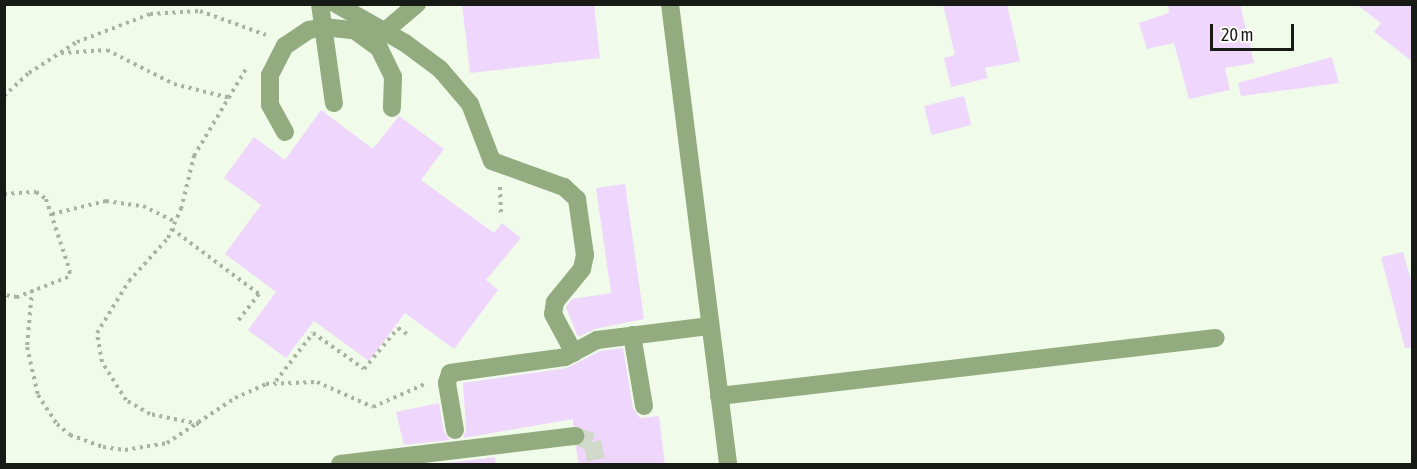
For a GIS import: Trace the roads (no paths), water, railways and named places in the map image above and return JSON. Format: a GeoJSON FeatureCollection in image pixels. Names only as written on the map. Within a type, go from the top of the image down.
{"type":"FeatureCollection","features":[{"type":"Feature","properties":{"kind":"street"},"geometry":{"type":"LineString","coordinates":[[320,4],[334,103]]}},
{"type":"Feature","properties":{"kind":"street"},"geometry":{"type":"LineString","coordinates":[[336,4],[423,54],[456,86],[470,104],[492,161],[564,188],[577,199],[585,255],[576,280],[555,302],[554,314],[574,353]]}},
{"type":"Feature","properties":{"kind":"street"},"geometry":{"type":"LineString","coordinates":[[385,31],[417,4]]}},
{"type":"Feature","properties":{"kind":"street"},"geometry":{"type":"LineString","coordinates":[[670,4],[728,465]]}},
{"type":"Feature","properties":{"kind":"street"},"geometry":{"type":"LineString","coordinates":[[285,132],[270,105],[268,90],[275,60],[285,46],[309,30],[323,27],[354,30],[380,48],[393,76],[392,108]]}},
{"type":"Feature","properties":{"kind":"street"},"geometry":{"type":"LineString","coordinates":[[455,430],[446,377],[450,373],[574,353],[597,340],[710,326]]}},
{"type":"Feature","properties":{"kind":"street"},"geometry":{"type":"LineString","coordinates":[[632,335],[644,406]]}},
{"type":"Feature","properties":{"kind":"street"},"geometry":{"type":"LineString","coordinates":[[719,396],[1216,338]]}},
{"type":"Feature","properties":{"kind":"street"},"geometry":{"type":"LineString","coordinates":[[340,465],[575,436]]}},
{"type":"Feature","properties":{"kind":"tunnel"},"geometry":{"type":"LineString","coordinates":[[575,436],[592,442],[597,464]]}}]}
